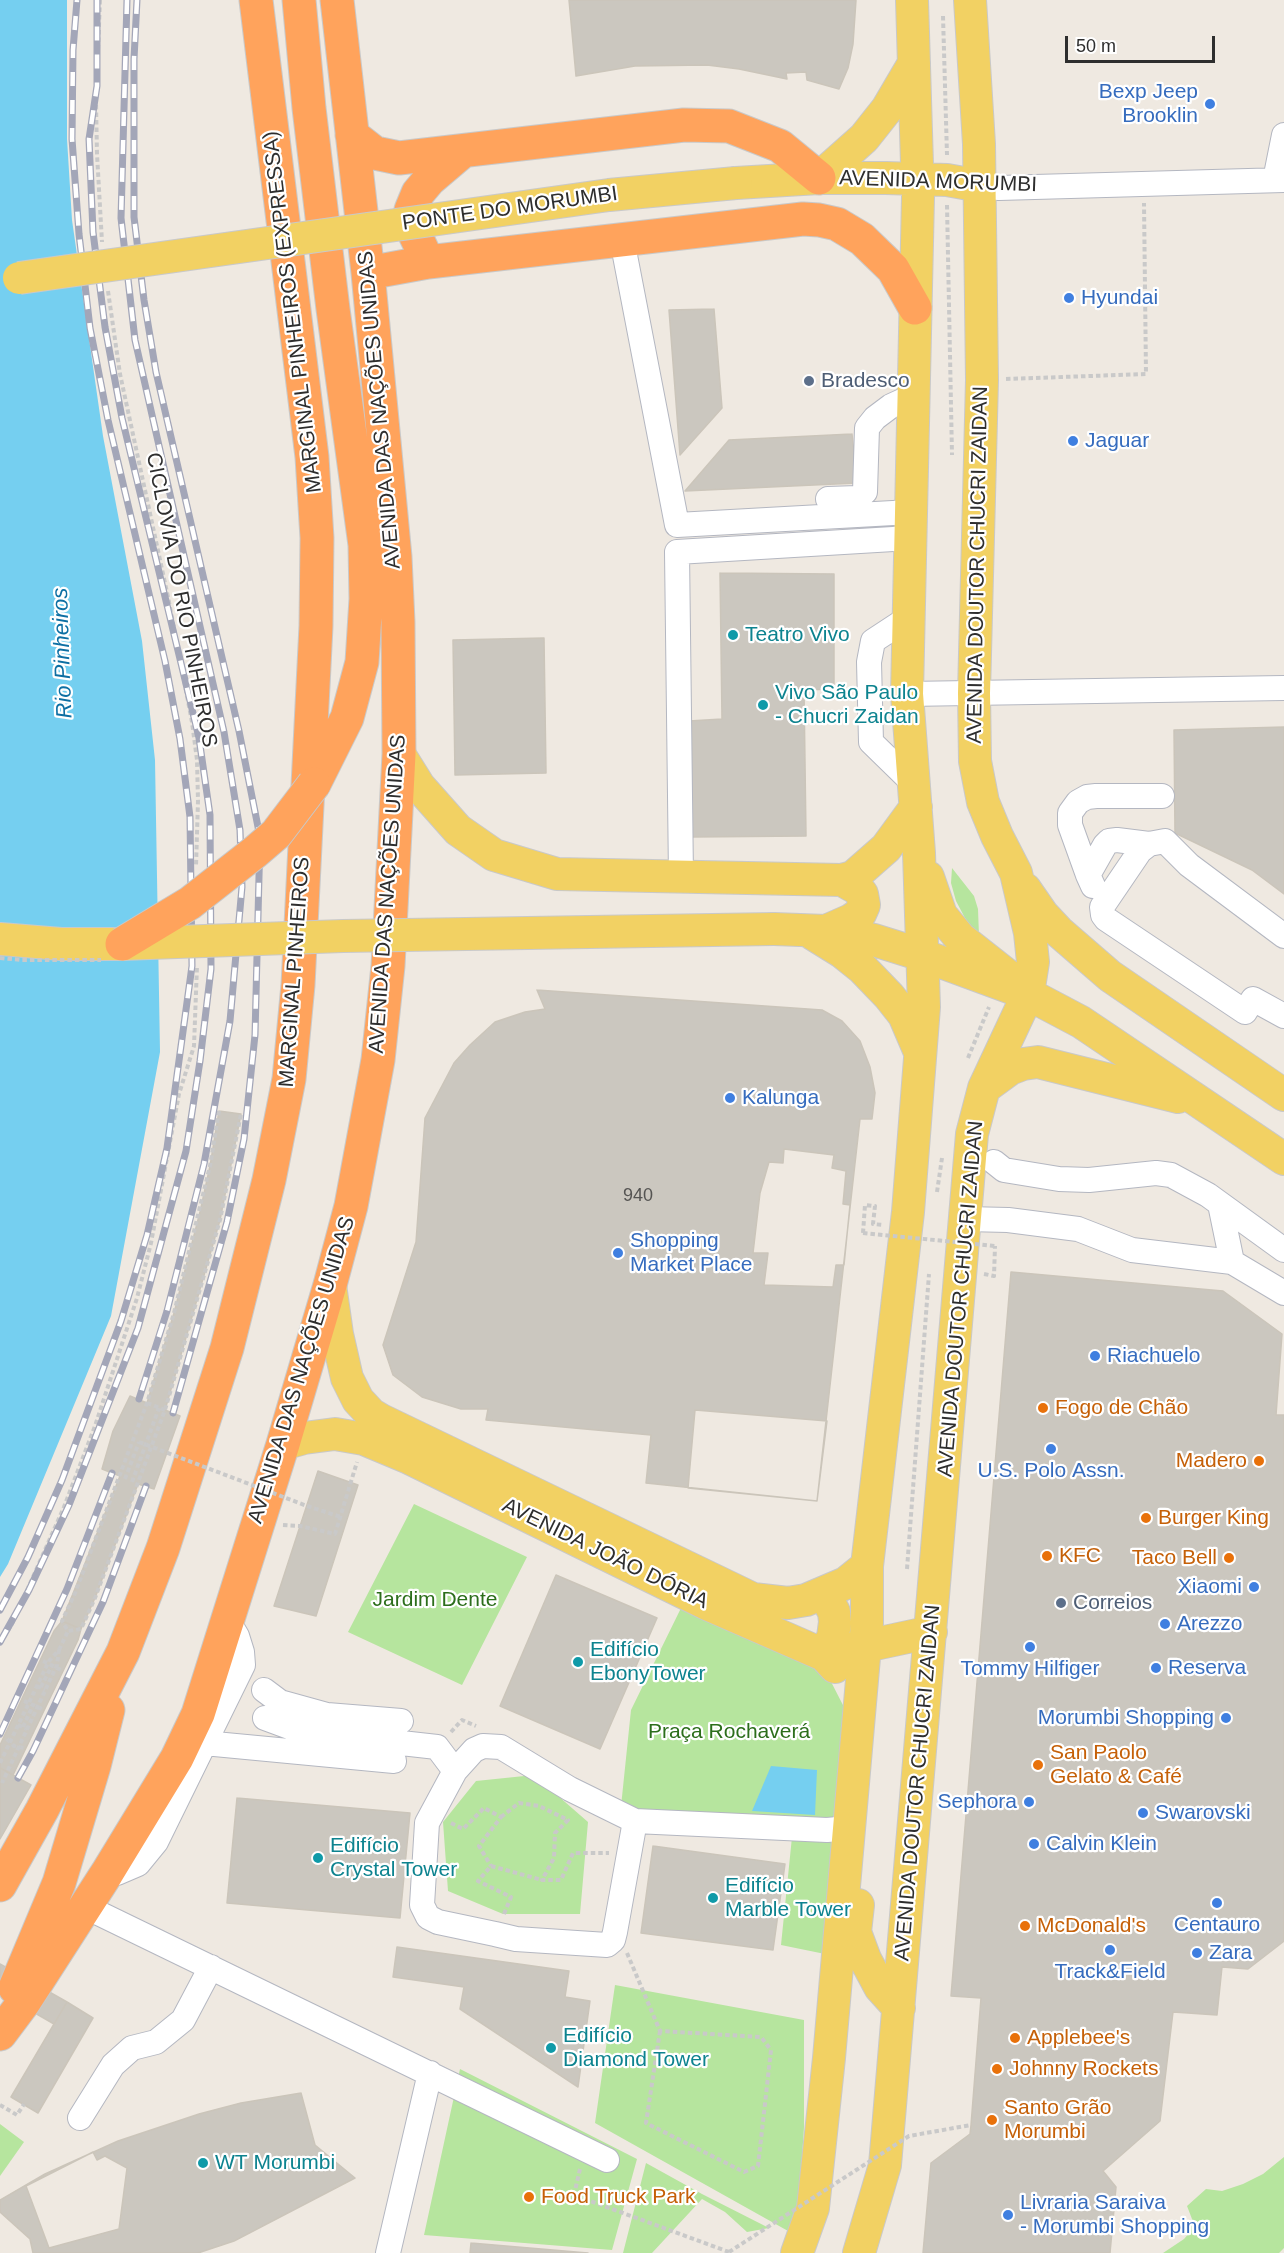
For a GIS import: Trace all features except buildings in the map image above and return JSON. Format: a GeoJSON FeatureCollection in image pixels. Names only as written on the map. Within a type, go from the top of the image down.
{"type":"FeatureCollection","features":[{"type":"Feature","properties":{"kind":"highway","name":"MARGINAL PINHEIROS (EXPRESSA)"},"geometry":{"type":"LineString","coordinates":[[256,0],[312,456],[317,538],[316,626]]}},
{"type":"Feature","properties":{"kind":"highway"},"geometry":{"type":"LineString","coordinates":[[122,944],[190,903],[276,834],[314,784],[347,718],[362,662],[366,599],[365,545],[333,309],[309,108],[299,0]]}},
{"type":"Feature","properties":{"kind":"highway","name":"AVENIDA DAS NAÇÕES UNIDAS"},"geometry":{"type":"LineString","coordinates":[[0,2034],[24,2002],[86,1907],[177,1758],[198,1714],[283,1444],[330,1285],[351,1206],[378,1060],[388,966],[399,754],[398,622],[395,557],[368,273],[337,0]]}},
{"type":"Feature","properties":{"kind":"highway"},"geometry":{"type":"LineString","coordinates":[[352,135],[375,153],[399,158],[684,125],[729,126],[780,146],[819,178]]}},
{"type":"Feature","properties":{"kind":"highway"},"geometry":{"type":"LineString","coordinates":[[428,262],[412,228],[411,210],[418,193],[429,180],[462,152]]}},
{"type":"Feature","properties":{"kind":"highway"},"geometry":{"type":"LineString","coordinates":[[368,273],[428,262],[803,219],[819,220],[837,225],[862,239],[892,269],[915,308]]}},
{"type":"Feature","properties":{"kind":"highway","name":"MARGINAL PINHEIROS"},"geometry":{"type":"LineString","coordinates":[[123,1652],[163,1548],[227,1348],[269,1180],[290,1079],[298,986],[316,626]]}},
{"type":"Feature","properties":{"kind":"highway"},"geometry":{"type":"LineString","coordinates":[[0,1885],[42,1810],[123,1652]]}},
{"type":"Feature","properties":{"kind":"highway"},"geometry":{"type":"LineString","coordinates":[[0,2023],[59,1883],[94,1766],[123,1652]]}},
{"type":"Feature","properties":{"kind":"main road"},"geometry":{"type":"LineString","coordinates":[[797,2253],[813,2208],[829,2058],[865,1646],[867,1566],[907,1228],[924,1007],[919,853],[907,694],[915,308],[932,179],[914,63],[912,0]]}},
{"type":"Feature","properties":{"kind":"main road","name":"AVENIDA DOUTOR CHUCRI ZAIDAN"},"geometry":{"type":"LineString","coordinates":[[859,2253],[885,2164],[972,1134],[984,1088],[1028,994],[1033,962],[1030,933],[1016,873],[983,802],[975,761],[974,693],[982,380],[980,186],[957,5]]}},
{"type":"Feature","properties":{"kind":"main road"},"geometry":{"type":"LineString","coordinates":[[819,178],[864,138],[887,109],[914,63]]}},
{"type":"Feature","properties":{"kind":"main road","name":"AVENIDA MORUMBI"},"geometry":{"type":"LineString","coordinates":[[736,183],[819,178],[932,179],[980,186]]}},
{"type":"Feature","properties":{"kind":"main road","name":"PONTE DO MORUMBI"},"geometry":{"type":"LineString","coordinates":[[0,281],[134,264],[609,195],[736,183]]}},
{"type":"Feature","properties":{"kind":"main road"},"geometry":{"type":"LineString","coordinates":[[399,754],[419,786],[458,830],[494,855],[557,874],[842,880],[853,877],[886,848],[915,795]]}},
{"type":"Feature","properties":{"kind":"main road"},"geometry":{"type":"LineString","coordinates":[[919,853],[941,915],[960,938],[1002,970],[1028,994]]}},
{"type":"Feature","properties":{"kind":"main road"},"geometry":{"type":"LineString","coordinates":[[1016,873],[1029,897],[1043,915],[1110,976],[1284,1095]]}},
{"type":"Feature","properties":{"kind":"main road"},"geometry":{"type":"LineString","coordinates":[[817,931],[860,914],[864,905],[862,894],[858,889],[842,880]]}},
{"type":"Feature","properties":{"kind":"main road"},"geometry":{"type":"LineString","coordinates":[[0,939],[61,944],[122,944],[343,936],[774,929],[817,931],[874,940],[1028,994],[1081,1022],[1284,1159]]}},
{"type":"Feature","properties":{"kind":"main road"},"geometry":{"type":"LineString","coordinates":[[817,931],[862,968],[889,996],[904,1016],[921,1054]]}},
{"type":"Feature","properties":{"kind":"main road"},"geometry":{"type":"LineString","coordinates":[[984,1088],[1010,1069],[1038,1062],[1200,1103]]}},
{"type":"Feature","properties":{"kind":"main road","name":"AVENIDA JOÃO DÓRIA"},"geometry":{"type":"LineString","coordinates":[[330,1285],[337,1334],[347,1377],[358,1400],[371,1414],[381,1420],[753,1599],[788,1603],[825,1593],[846,1584],[867,1566]]}},
{"type":"Feature","properties":{"kind":"main road","name":"AVENIDA JOÃO DÓRIA"},"geometry":{"type":"LineString","coordinates":[[283,1444],[304,1438],[335,1434],[364,1439],[407,1457],[705,1603],[824,1655]]}},
{"type":"Feature","properties":{"kind":"main road"},"geometry":{"type":"LineString","coordinates":[[824,1655],[833,1637],[835,1622],[834,1612],[825,1593]]}},
{"type":"Feature","properties":{"kind":"main road"},"geometry":{"type":"LineString","coordinates":[[824,1655],[931,1632]]}},
{"type":"Feature","properties":{"kind":"main road"},"geometry":{"type":"LineString","coordinates":[[824,1655],[845,1679],[859,1708]]}},
{"type":"Feature","properties":{"kind":"main road"},"geometry":{"type":"LineString","coordinates":[[846,1862],[860,1876],[855,1932],[876,1982],[899,2008]]}},
{"type":"Feature","properties":{"kind":"street"},"geometry":{"type":"LineString","coordinates":[[1279,180],[1284,135]]}},
{"type":"Feature","properties":{"kind":"street","name":"AVENIDA MORUMBI"},"geometry":{"type":"LineString","coordinates":[[980,186],[999,188],[1279,180]]}},
{"type":"Feature","properties":{"kind":"street"},"geometry":{"type":"LineString","coordinates":[[621,240],[677,525],[910,525]]}},
{"type":"Feature","properties":{"kind":"street"},"geometry":{"type":"LineString","coordinates":[[673,509],[858,498],[865,492],[867,428],[875,418],[891,406],[913,396]]}},
{"type":"Feature","properties":{"kind":"street"},"geometry":{"type":"LineString","coordinates":[[681,877],[677,552],[910,525]]}},
{"type":"Feature","properties":{"kind":"street"},"geometry":{"type":"LineString","coordinates":[[908,618],[873,641],[868,662],[871,742],[915,795]]}},
{"type":"Feature","properties":{"kind":"street"},"geometry":{"type":"LineString","coordinates":[[907,694],[1284,688]]}},
{"type":"Feature","properties":{"kind":"street"},"geometry":{"type":"LineString","coordinates":[[1162,796],[1087,796],[1078,802],[1070,813],[1070,825],[1102,907],[1102,915],[1245,1012],[1253,999],[1284,1016]]}},
{"type":"Feature","properties":{"kind":"street"},"geometry":{"type":"LineString","coordinates":[[1088,875],[1109,841],[1149,844],[1165,841],[1189,865],[1284,936]]}},
{"type":"Feature","properties":{"kind":"street"},"geometry":{"type":"LineString","coordinates":[[1102,907],[1132,861],[1149,844]]}},
{"type":"Feature","properties":{"kind":"street"},"geometry":{"type":"LineString","coordinates":[[994,1162],[1004,1170],[1059,1179],[1089,1180],[1156,1173],[1172,1175],[1208,1195],[1284,1250]]}},
{"type":"Feature","properties":{"kind":"street"},"geometry":{"type":"LineString","coordinates":[[1220,1204],[1232,1262]]}},
{"type":"Feature","properties":{"kind":"street"},"geometry":{"type":"LineString","coordinates":[[966,1219],[1008,1220],[1078,1229],[1132,1250],[1232,1262],[1284,1293]]}},
{"type":"Feature","properties":{"kind":"street"},"geometry":{"type":"LineString","coordinates":[[107,1873],[117,1873],[138,1863],[156,1842],[243,1665],[237,1636],[227,1619]]}},
{"type":"Feature","properties":{"kind":"street"},"geometry":{"type":"LineString","coordinates":[[243,1665],[264,1690],[280,1702],[327,1715],[401,1720]]}},
{"type":"Feature","properties":{"kind":"street"},"geometry":{"type":"LineString","coordinates":[[242,1745],[265,1718],[264,1690]]}},
{"type":"Feature","properties":{"kind":"street"},"geometry":{"type":"LineString","coordinates":[[265,1718],[303,1732],[437,1747],[455,1771]]}},
{"type":"Feature","properties":{"kind":"street"},"geometry":{"type":"LineString","coordinates":[[204,1743],[394,1761]]}},
{"type":"Feature","properties":{"kind":"street"},"geometry":{"type":"LineString","coordinates":[[635,1821],[616,1927],[613,1940],[607,1946],[516,1939],[495,1935],[438,1922],[428,1917],[422,1905],[428,1823],[445,1786],[455,1771],[474,1750],[490,1745],[501,1748],[570,1789],[635,1821],[827,1830],[849,1828]]}},
{"type":"Feature","properties":{"kind":"street"},"geometry":{"type":"LineString","coordinates":[[86,1907],[607,2160]]}},
{"type":"Feature","properties":{"kind":"street"},"geometry":{"type":"LineString","coordinates":[[80,2118],[113,2064],[132,2048],[156,2042],[183,2020],[211,1967]]}},
{"type":"Feature","properties":{"kind":"street"},"geometry":{"type":"LineString","coordinates":[[388,2253],[430,2073]]}},
{"type":"Feature","properties":{"kind":"path"},"geometry":{"type":"LineString","coordinates":[[100,0],[96,123],[103,248]]}},
{"type":"Feature","properties":{"kind":"path"},"geometry":{"type":"LineString","coordinates":[[953,460],[946,238],[932,179],[957,5]]}},
{"type":"Feature","properties":{"kind":"path"},"geometry":{"type":"LineString","coordinates":[[982,380],[1146,374],[1143,184]]}},
{"type":"Feature","properties":{"kind":"path","name":"CICLOVIA DO RIO PINHEIROS"},"geometry":{"type":"LineString","coordinates":[[107,281],[120,374],[168,597],[192,722],[197,760],[196,872]]}},
{"type":"Feature","properties":{"kind":"path"},"geometry":{"type":"LineString","coordinates":[[0,1644],[13,1622],[64,1507],[99,1416],[136,1298],[151,1243],[179,1094],[194,1047],[197,961]]}},
{"type":"Feature","properties":{"kind":"path"},"geometry":{"type":"LineString","coordinates":[[68,1631],[62,1621],[147,1403],[174,1313],[200,1212],[219,1111]]}},
{"type":"Feature","properties":{"kind":"path"},"geometry":{"type":"LineString","coordinates":[[68,1631],[81,1629],[95,1598],[165,1410],[220,1220],[241,1114]]}},
{"type":"Feature","properties":{"kind":"path"},"geometry":{"type":"LineString","coordinates":[[907,1228],[873,1224],[874,1206],[865,1205],[863,1233],[995,1246]]}},
{"type":"Feature","properties":{"kind":"path"},"geometry":{"type":"LineString","coordinates":[[147,1403],[165,1410]]}},
{"type":"Feature","properties":{"kind":"path"},"geometry":{"type":"LineString","coordinates":[[132,1482],[159,1408]]}},
{"type":"Feature","properties":{"kind":"path"},"geometry":{"type":"LineString","coordinates":[[300,1526],[335,1534],[364,1439]]}},
{"type":"Feature","properties":{"kind":"path"},"geometry":{"type":"LineString","coordinates":[[125,1479],[139,1442],[341,1517]]}},
{"type":"Feature","properties":{"kind":"path"},"geometry":{"type":"LineString","coordinates":[[120,1476],[138,1484]]}},
{"type":"Feature","properties":{"kind":"path"},"geometry":{"type":"LineString","coordinates":[[23,1727],[41,1688],[49,1661],[59,1650],[68,1631]]}},
{"type":"Feature","properties":{"kind":"path"},"geometry":{"type":"LineString","coordinates":[[41,1688],[57,1665],[59,1650]]}},
{"type":"Feature","properties":{"kind":"path"},"geometry":{"type":"LineString","coordinates":[[43,1661],[61,1670]]}},
{"type":"Feature","properties":{"kind":"path"},"geometry":{"type":"LineString","coordinates":[[0,1763],[23,1727],[52,1665]]}},
{"type":"Feature","properties":{"kind":"path"},"geometry":{"type":"LineString","coordinates":[[24,1701],[42,1709]]}},
{"type":"Feature","properties":{"kind":"path"},"geometry":{"type":"LineString","coordinates":[[2,1783],[18,1750],[23,1727],[33,1705]]}},
{"type":"Feature","properties":{"kind":"path"},"geometry":{"type":"LineString","coordinates":[[437,1747],[462,1720],[482,1729]]}},
{"type":"Feature","properties":{"kind":"path"},"geometry":{"type":"LineString","coordinates":[[7,1738],[11,1746],[18,1750]]}},
{"type":"Feature","properties":{"kind":"path"},"geometry":{"type":"LineString","coordinates":[[11,1746],[24,1748]]}},
{"type":"Feature","properties":{"kind":"path"},"geometry":{"type":"LineString","coordinates":[[542,1880],[554,1858],[555,1833],[568,1820],[539,1806],[519,1803],[501,1817],[479,1846],[492,1866],[542,1880],[561,1880],[573,1853],[628,1854]]}},
{"type":"Feature","properties":{"kind":"path"},"geometry":{"type":"LineString","coordinates":[[432,1815],[463,1829],[484,1808],[501,1817]]}},
{"type":"Feature","properties":{"kind":"path"},"geometry":{"type":"LineString","coordinates":[[492,1866],[478,1881],[511,1897],[495,1935]]}},
{"type":"Feature","properties":{"kind":"path"},"geometry":{"type":"LineString","coordinates":[[616,1927],[660,2031],[646,2123],[744,2172],[758,2166],[771,2049],[761,2037],[660,2031]]}},
{"type":"Feature","properties":{"kind":"path"},"geometry":{"type":"LineString","coordinates":[[0,2105],[17,2115],[24,2104]]}},
{"type":"Feature","properties":{"kind":"path"},"geometry":{"type":"LineString","coordinates":[[585,2148],[574,2195],[729,2252],[909,2136],[971,2125]]}},
{"type":"Feature","properties":{"kind":"green space"},"geometry":{"type":"Polygon","coordinates":[[[952,868],[974,896],[978,909],[979,936],[975,937],[956,901],[951,883],[952,868]]]}},
{"type":"Feature","properties":{"kind":"green space","name":"Jardim Dente"},"geometry":{"type":"Polygon","coordinates":[[[414,1504],[527,1557],[462,1685],[348,1632],[414,1504]]]}},
{"type":"Feature","properties":{"kind":"green space","name":"Praça Rochaverá"},"geometry":{"type":"Polygon","coordinates":[[[682,1606],[825,1670],[846,1711],[825,1954],[781,1945],[792,1837],[620,1816],[631,1710],[682,1606]]]}},
{"type":"Feature","properties":{"kind":"green space"},"geometry":{"type":"Polygon","coordinates":[[[534,1775],[588,1822],[580,1914],[503,1914],[448,1891],[443,1822],[476,1781],[534,1775]]]}},
{"type":"Feature","properties":{"kind":"green space"},"geometry":{"type":"Polygon","coordinates":[[[615,1985],[804,2020],[804,2127],[797,2236],[595,2123],[615,1985]]]}},
{"type":"Feature","properties":{"kind":"green space","name":"Food Truck Park"},"geometry":{"type":"Polygon","coordinates":[[[460,2069],[637,2159],[612,2250],[424,2235],[460,2069]]]}},
{"type":"Feature","properties":{"kind":"green space"},"geometry":{"type":"Polygon","coordinates":[[[0,2124],[24,2142],[0,2176],[0,2124]]]}},
{"type":"Feature","properties":{"kind":"green space"},"geometry":{"type":"Polygon","coordinates":[[[1284,2157],[1284,2248],[1279,2253],[1163,2253],[1184,2239],[1191,2231],[1192,2219],[1187,2206],[1206,2189],[1222,2191],[1243,2184],[1263,2174],[1284,2157]]]}},
{"type":"Feature","properties":{"kind":"green space"},"geometry":{"type":"Polygon","coordinates":[[[646,2163],[769,2228],[747,2232],[725,2212],[702,2199],[652,2253],[623,2253],[646,2163]]]}},
{"type":"Feature","properties":{"kind":"water","name":"Rio Pinheiros"},"geometry":{"type":"Polygon","coordinates":[[[0,0],[67,0],[67,139],[72,220],[103,436],[142,641],[155,760],[160,1052],[111,1316],[8,1564],[0,1577],[0,0]]]}},
{"type":"Feature","properties":{"kind":"water"},"geometry":{"type":"Polygon","coordinates":[[[771,1766],[817,1770],[815,1815],[752,1811],[771,1766]]]}},
{"type":"Feature","properties":{"kind":"railway"},"geometry":{"type":"LineString","coordinates":[[0,1610],[28,1557],[62,1480],[121,1321],[147,1235],[167,1148],[192,966],[190,817],[180,739],[165,661],[108,420],[90,328],[79,234],[72,139],[73,50],[77,0]]}},
{"type":"Feature","properties":{"kind":"railway"},"geometry":{"type":"LineString","coordinates":[[0,1642],[29,1590],[69,1505],[138,1328],[186,1151],[211,969],[210,815],[199,738],[122,418],[105,327],[93,232],[89,139],[97,86],[97,0]]}},
{"type":"Feature","properties":{"kind":"railway"},"geometry":{"type":"LineString","coordinates":[[127,0],[121,218],[135,340],[224,732],[240,830],[242,887],[230,1021],[204,1164],[167,1311],[139,1399]]}},
{"type":"Feature","properties":{"kind":"railway"},"geometry":{"type":"LineString","coordinates":[[137,0],[134,59],[134,217],[144,300],[156,372],[239,731],[260,837],[255,1035],[244,1139],[227,1222],[173,1413]]}},
{"type":"Feature","properties":{"kind":"railway"},"geometry":{"type":"LineString","coordinates":[[0,1734],[67,1589],[112,1473]]}},
{"type":"Feature","properties":{"kind":"railway"},"geometry":{"type":"LineString","coordinates":[[18,1778],[103,1602],[146,1486]]}},
{"type":"Feature","properties":{"kind":"place","name":"Bexp Jeep Brooklin"},"geometry":{"type":"Point","coordinates":[1210,104]}},
{"type":"Feature","properties":{"kind":"place","name":"Hyundai"},"geometry":{"type":"Point","coordinates":[1069,298]}},
{"type":"Feature","properties":{"kind":"place","name":"Bradesco"},"geometry":{"type":"Point","coordinates":[809,381]}},
{"type":"Feature","properties":{"kind":"place","name":"Jaguar"},"geometry":{"type":"Point","coordinates":[1073,441]}},
{"type":"Feature","properties":{"kind":"place","name":"Teatro Vivo"},"geometry":{"type":"Point","coordinates":[733,635]}},
{"type":"Feature","properties":{"kind":"place","name":"Vivo São Paulo - Chucri Zaidan"},"geometry":{"type":"Point","coordinates":[763,705]}},
{"type":"Feature","properties":{"kind":"place","name":"Kalunga"},"geometry":{"type":"Point","coordinates":[730,1098]}},
{"type":"Feature","properties":{"kind":"place","name":"Shopping Market Place"},"geometry":{"type":"Point","coordinates":[618,1253]}},
{"type":"Feature","properties":{"kind":"place","name":"Riachuelo"},"geometry":{"type":"Point","coordinates":[1095,1356]}},
{"type":"Feature","properties":{"kind":"place","name":"Fogo de Chão"},"geometry":{"type":"Point","coordinates":[1043,1408]}},
{"type":"Feature","properties":{"kind":"place","name":"U.S. Polo Assn."},"geometry":{"type":"Point","coordinates":[1051,1449]}},
{"type":"Feature","properties":{"kind":"place","name":"Madero"},"geometry":{"type":"Point","coordinates":[1259,1461]}},
{"type":"Feature","properties":{"kind":"place","name":"Burger King"},"geometry":{"type":"Point","coordinates":[1146,1518]}},
{"type":"Feature","properties":{"kind":"place","name":"KFC"},"geometry":{"type":"Point","coordinates":[1047,1556]}},
{"type":"Feature","properties":{"kind":"place","name":"Taco Bell"},"geometry":{"type":"Point","coordinates":[1229,1558]}},
{"type":"Feature","properties":{"kind":"place","name":"Xiaomi"},"geometry":{"type":"Point","coordinates":[1254,1587]}},
{"type":"Feature","properties":{"kind":"place","name":"Correios"},"geometry":{"type":"Point","coordinates":[1061,1603]}},
{"type":"Feature","properties":{"kind":"place","name":"Arezzo"},"geometry":{"type":"Point","coordinates":[1165,1624]}},
{"type":"Feature","properties":{"kind":"place","name":"Tommy Hilfiger"},"geometry":{"type":"Point","coordinates":[1030,1647]}},
{"type":"Feature","properties":{"kind":"place","name":"Edifício EbonyTower"},"geometry":{"type":"Point","coordinates":[578,1662]}},
{"type":"Feature","properties":{"kind":"place","name":"Reserva"},"geometry":{"type":"Point","coordinates":[1156,1668]}},
{"type":"Feature","properties":{"kind":"place","name":"Morumbi Shopping"},"geometry":{"type":"Point","coordinates":[1226,1718]}},
{"type":"Feature","properties":{"kind":"place","name":"San Paolo Gelato & Café"},"geometry":{"type":"Point","coordinates":[1038,1765]}},
{"type":"Feature","properties":{"kind":"place","name":"Sephora"},"geometry":{"type":"Point","coordinates":[1029,1802]}},
{"type":"Feature","properties":{"kind":"place","name":"Swarovski"},"geometry":{"type":"Point","coordinates":[1143,1813]}},
{"type":"Feature","properties":{"kind":"place","name":"Calvin Klein"},"geometry":{"type":"Point","coordinates":[1034,1844]}},
{"type":"Feature","properties":{"kind":"place","name":"Edifício Crystal Tower"},"geometry":{"type":"Point","coordinates":[318,1858]}},
{"type":"Feature","properties":{"kind":"place","name":"Edifício Marble Tower"},"geometry":{"type":"Point","coordinates":[713,1898]}},
{"type":"Feature","properties":{"kind":"place","name":"Centauro"},"geometry":{"type":"Point","coordinates":[1217,1903]}},
{"type":"Feature","properties":{"kind":"place","name":"McDonald's"},"geometry":{"type":"Point","coordinates":[1025,1926]}},
{"type":"Feature","properties":{"kind":"place","name":"Track&Field"},"geometry":{"type":"Point","coordinates":[1110,1950]}},
{"type":"Feature","properties":{"kind":"place","name":"Zara"},"geometry":{"type":"Point","coordinates":[1197,1953]}},
{"type":"Feature","properties":{"kind":"place","name":"Applebee's"},"geometry":{"type":"Point","coordinates":[1015,2038]}},
{"type":"Feature","properties":{"kind":"place","name":"Edifício Diamond Tower"},"geometry":{"type":"Point","coordinates":[551,2048]}},
{"type":"Feature","properties":{"kind":"place","name":"Johnny Rockets"},"geometry":{"type":"Point","coordinates":[997,2069]}},
{"type":"Feature","properties":{"kind":"place","name":"Santo Grão Morumbi"},"geometry":{"type":"Point","coordinates":[992,2120]}},
{"type":"Feature","properties":{"kind":"place","name":"WT Morumbi"},"geometry":{"type":"Point","coordinates":[203,2163]}},
{"type":"Feature","properties":{"kind":"place","name":"Food Truck Park"},"geometry":{"type":"Point","coordinates":[529,2197]}},
{"type":"Feature","properties":{"kind":"place","name":"Livraria Saraiva - Morumbi Shopping"},"geometry":{"type":"Point","coordinates":[1008,2215]}}]}
